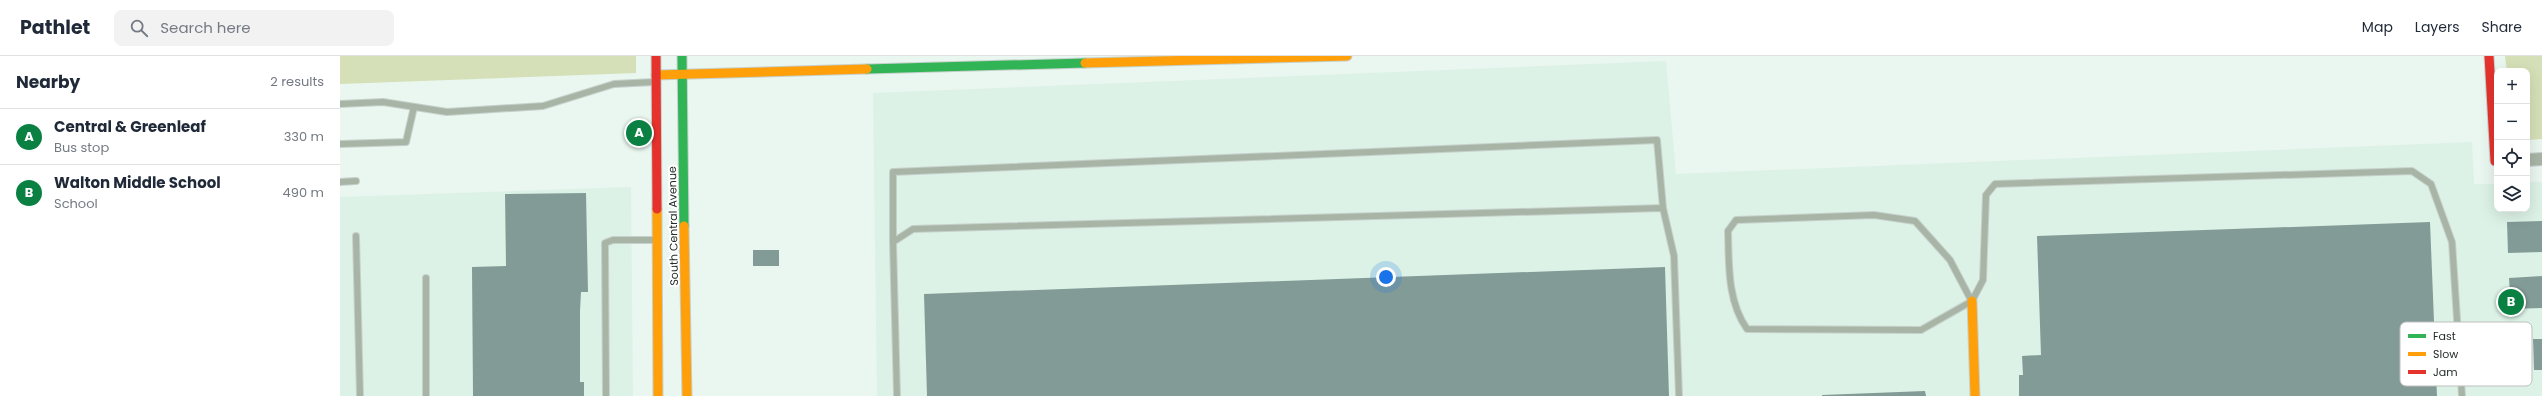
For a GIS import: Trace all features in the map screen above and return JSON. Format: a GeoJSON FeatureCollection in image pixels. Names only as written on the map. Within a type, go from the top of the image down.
{"type":"FeatureCollection","features":[{"type":"Feature","properties":{"kind":"street","name":"South Central Avenue"},"geometry":{"type":"LineString","coordinates":[[656,56],[658,396]]}},
{"type":"Feature","properties":{"kind":"street","name":"South Central Avenue"},"geometry":{"type":"LineString","coordinates":[[682,56],[687,396]]}},
{"type":"Feature","properties":{"kind":"street"},"geometry":{"type":"LineString","coordinates":[[656,79],[682,75],[1097,60],[1347,56]]}},
{"type":"Feature","properties":{"kind":"street"},"geometry":{"type":"LineString","coordinates":[[2489,56],[2494,144]]}},
{"type":"Feature","properties":{"kind":"street"},"geometry":{"type":"LineString","coordinates":[[2530,160],[2542,159]]}},
{"type":"Feature","properties":{"kind":"street"},"geometry":{"type":"LineString","coordinates":[[1972,301],[1975,396]]}},
{"type":"Feature","properties":{"kind":"lane"},"geometry":{"type":"LineString","coordinates":[[340,104],[382,102],[447,112],[543,106],[614,84],[656,79]]}},
{"type":"Feature","properties":{"kind":"lane"},"geometry":{"type":"LineString","coordinates":[[340,144],[406,142],[414,107]]}},
{"type":"Feature","properties":{"kind":"lane"},"geometry":{"type":"LineString","coordinates":[[897,396],[893,242],[893,172],[1657,140],[1664,208],[1674,256],[1679,396]]}},
{"type":"Feature","properties":{"kind":"lane"},"geometry":{"type":"LineString","coordinates":[[1972,301],[1950,260],[1915,221],[1874,215],[1736,220],[1728,230],[1730,280],[1740,319],[1747,329],[1921,330],[1972,301],[1983,280],[1986,195],[1994,184],[2412,171],[2431,184],[2452,242],[2457,322]]}},
{"type":"Feature","properties":{"kind":"lane"},"geometry":{"type":"LineString","coordinates":[[340,182],[356,181]]}},
{"type":"Feature","properties":{"kind":"lane"},"geometry":{"type":"LineString","coordinates":[[893,242],[913,229],[1664,208]]}},
{"type":"Feature","properties":{"kind":"lane"},"geometry":{"type":"LineString","coordinates":[[356,236],[360,396]]}},
{"type":"Feature","properties":{"kind":"lane"},"geometry":{"type":"LineString","coordinates":[[606,396],[605,243],[613,240],[657,240]]}},
{"type":"Feature","properties":{"kind":"lane"},"geometry":{"type":"LineString","coordinates":[[426,278],[426,396]]}},
{"type":"Feature","properties":{"kind":"lane"},"geometry":{"type":"LineString","coordinates":[[2461,386],[2462,396]]}},
{"type":"Feature","properties":{"kind":"shaded area"},"geometry":{"type":"Polygon","coordinates":[[[1666,61],[1676,174],[2472,142],[2474,184],[2494,184],[2494,212],[2530,212],[2530,182],[2542,182],[2542,396],[877,396],[873,93],[1666,61]]]}},
{"type":"Feature","properties":{"kind":"shaded area"},"geometry":{"type":"Polygon","coordinates":[[[631,187],[633,396],[340,396],[340,197],[631,187]]]}},
{"type":"Feature","properties":{"kind":"green space"},"geometry":{"type":"Polygon","coordinates":[[[340,56],[636,56],[636,73],[340,84],[340,56]]]}},
{"type":"Feature","properties":{"kind":"green space"},"geometry":{"type":"Polygon","coordinates":[[[2505,56],[2542,56],[2542,139],[2530,140],[2530,68],[2507,68],[2505,56]]]}},
{"type":"Feature","properties":{"kind":"building"},"geometry":{"type":"Polygon","coordinates":[[[586,193],[588,292],[581,292],[580,311],[580,382],[584,382],[584,396],[473,396],[472,267],[506,266],[505,194],[586,193]]]}},
{"type":"Feature","properties":{"kind":"building"},"geometry":{"type":"Polygon","coordinates":[[[2542,221],[2542,252],[2508,253],[2507,222],[2542,221]]]}},
{"type":"Feature","properties":{"kind":"building"},"geometry":{"type":"Polygon","coordinates":[[[2430,222],[2434,322],[2400,322],[2400,386],[2437,386],[2437,396],[2019,396],[2019,375],[2023,375],[2022,356],[2041,355],[2037,236],[2430,222]]]}},
{"type":"Feature","properties":{"kind":"building"},"geometry":{"type":"Polygon","coordinates":[[[753,250],[779,250],[779,266],[753,266],[753,250]]]}},
{"type":"Feature","properties":{"kind":"building"},"geometry":{"type":"Polygon","coordinates":[[[1665,267],[1669,396],[927,396],[924,294],[1665,267]]]}},
{"type":"Feature","properties":{"kind":"building"},"geometry":{"type":"Polygon","coordinates":[[[2542,276],[2542,308],[2511,309],[2509,278],[2542,276]]]}},
{"type":"Feature","properties":{"kind":"building"},"geometry":{"type":"Polygon","coordinates":[[[2533,339],[2542,339],[2542,370],[2534,370],[2533,339]]]}},
{"type":"Feature","properties":{"kind":"building"},"geometry":{"type":"Polygon","coordinates":[[[1925,391],[1926,396],[1822,396],[1822,395],[1925,391]]]}},
{"type":"Feature","properties":{"kind":"traffic: fast"},"geometry":{"type":"LineString","coordinates":[[682,56],[684,226]]}},
{"type":"Feature","properties":{"kind":"traffic: fast"},"geometry":{"type":"LineString","coordinates":[[867,69],[1085,63]]}},
{"type":"Feature","properties":{"kind":"traffic: slow"},"geometry":{"type":"LineString","coordinates":[[1085,63],[1347,56]]}},
{"type":"Feature","properties":{"kind":"traffic: slow"},"geometry":{"type":"LineString","coordinates":[[656,75],[867,69]]}},
{"type":"Feature","properties":{"kind":"traffic: slow"},"geometry":{"type":"LineString","coordinates":[[657,209],[658,396]]}},
{"type":"Feature","properties":{"kind":"traffic: slow"},"geometry":{"type":"LineString","coordinates":[[684,226],[687,396]]}},
{"type":"Feature","properties":{"kind":"traffic: slow"},"geometry":{"type":"LineString","coordinates":[[1972,301],[1975,396]]}},
{"type":"Feature","properties":{"kind":"traffic: jam"},"geometry":{"type":"LineString","coordinates":[[656,56],[657,209]]}},
{"type":"Feature","properties":{"kind":"traffic: jam"},"geometry":{"type":"LineString","coordinates":[[2489,56],[2494,144]]}},
{"type":"Feature","properties":{"kind":"place","name":"Central & Greenleaf"},"geometry":{"type":"Point","coordinates":[639,133]}},
{"type":"Feature","properties":{"kind":"place","name":"Walton Middle School"},"geometry":{"type":"Point","coordinates":[2511,302]}}]}
